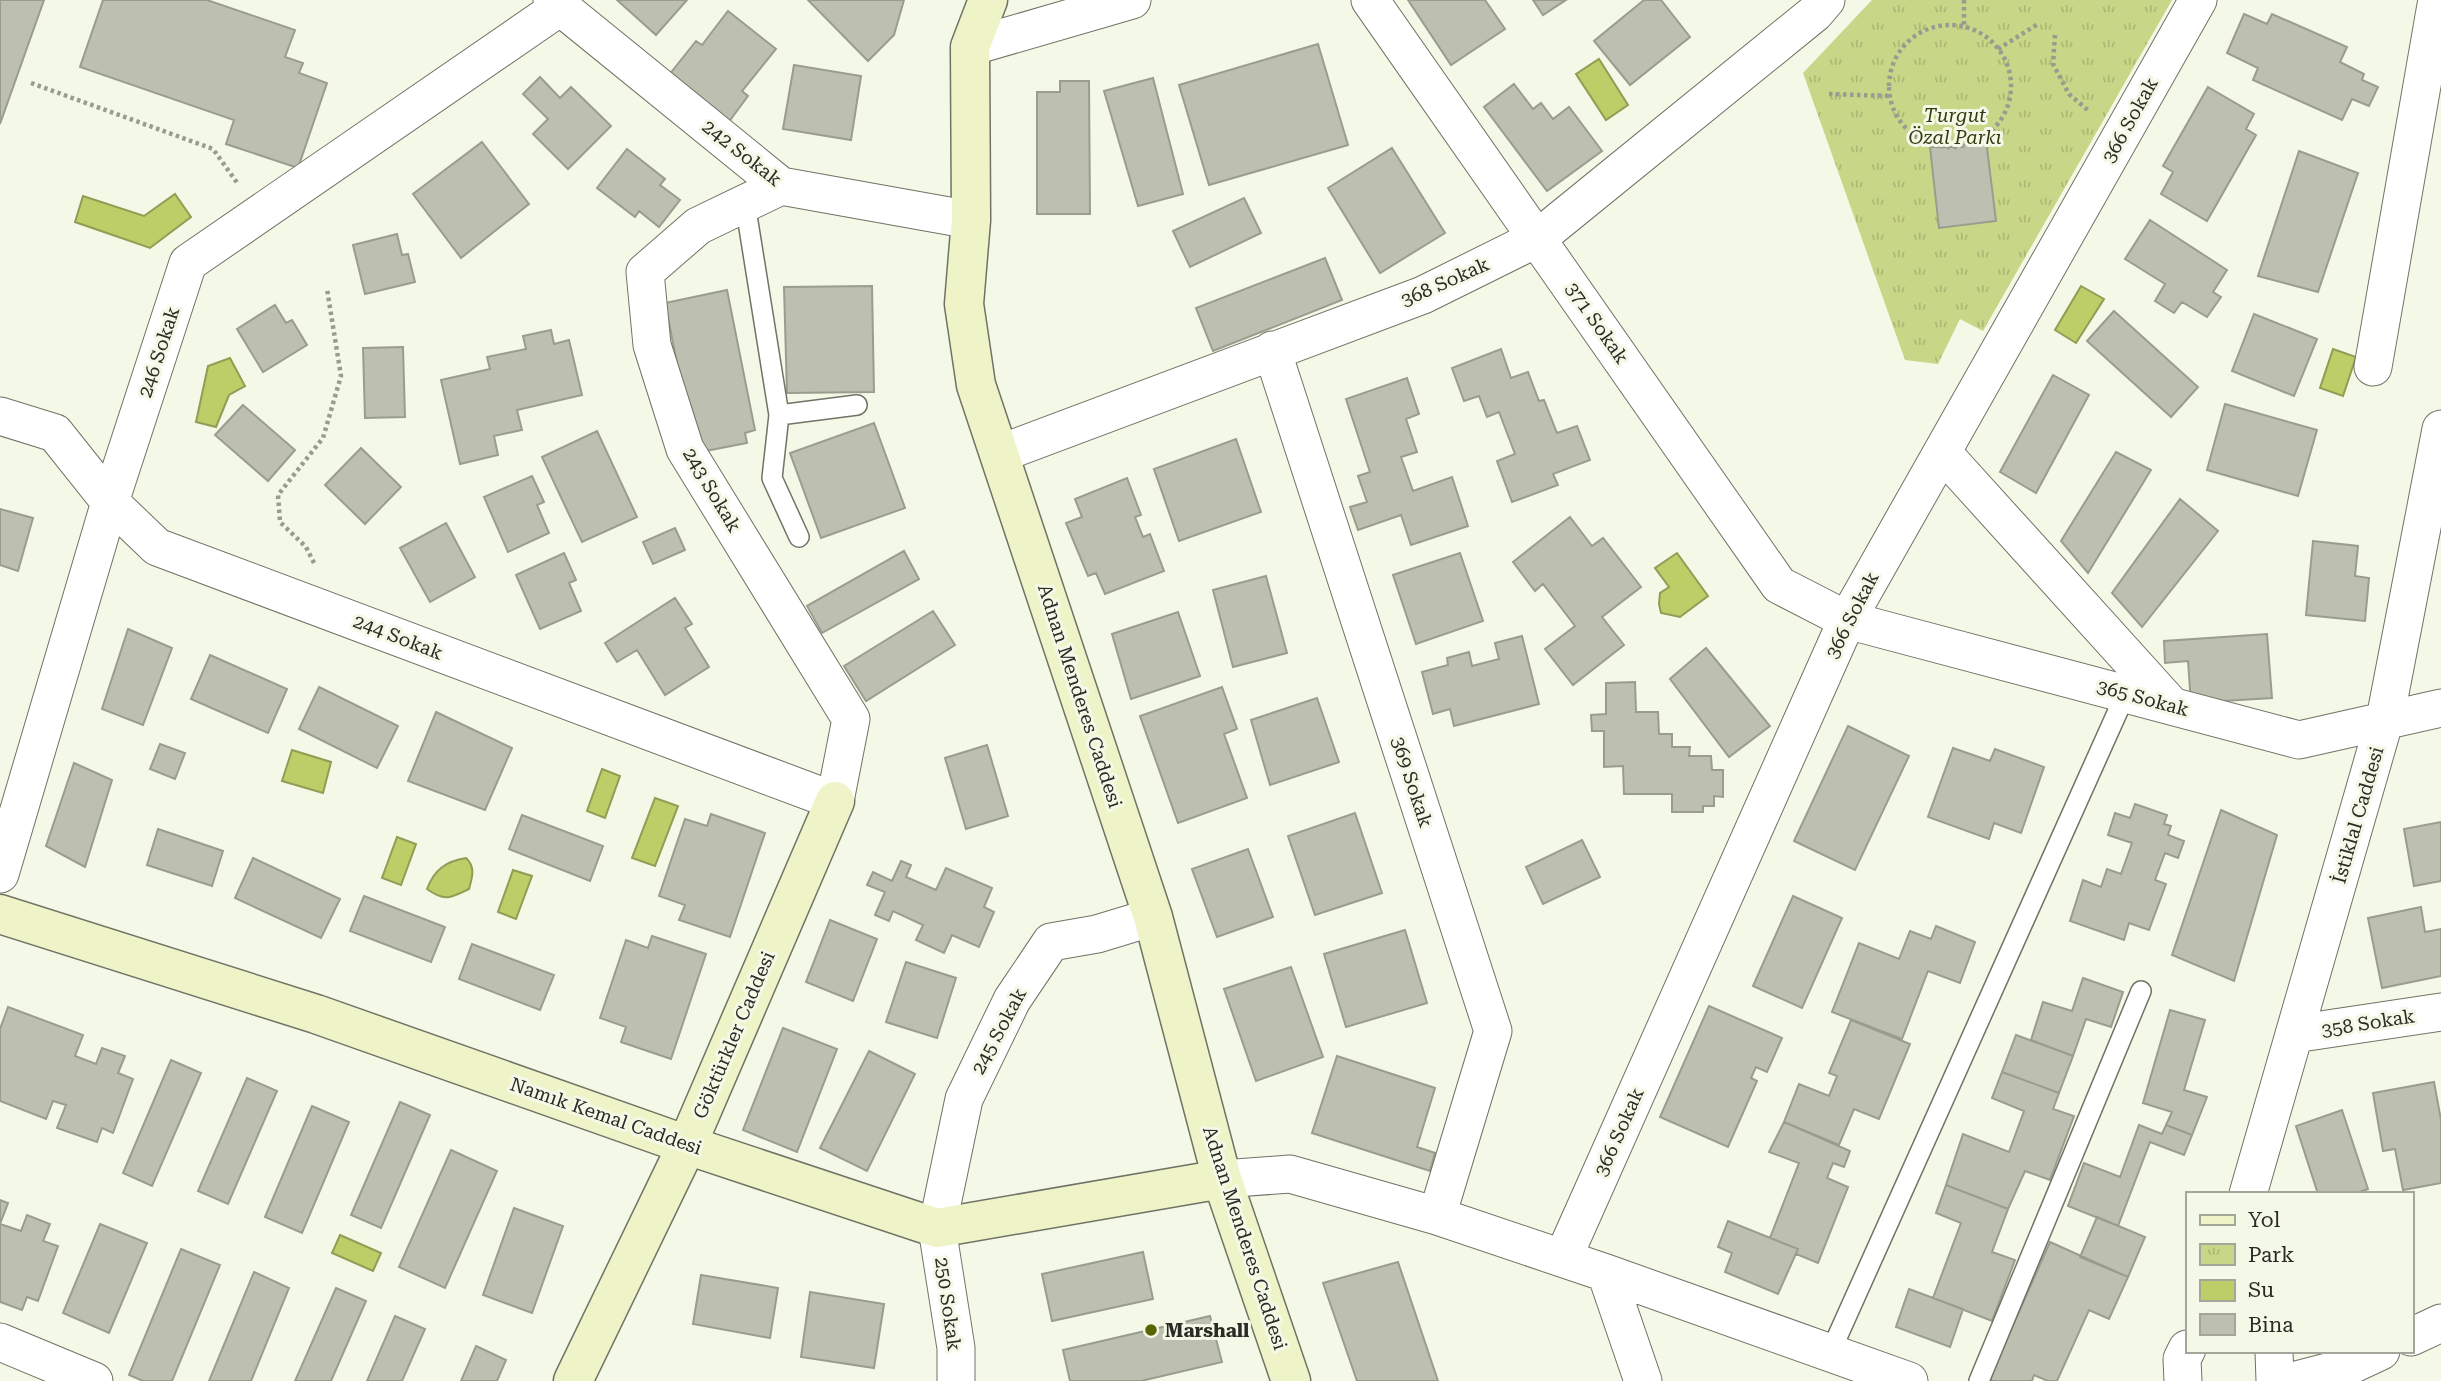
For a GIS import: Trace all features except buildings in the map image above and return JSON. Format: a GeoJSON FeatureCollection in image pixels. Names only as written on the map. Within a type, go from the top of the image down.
{"type":"FeatureCollection","features":[{"type":"Feature","properties":{"kind":"street","name":"Adnan Menderes Caddesi"},"geometry":{"type":"LineString","coordinates":[[988,0],[970,47],[971,220],[964,304],[976,385],[1153,917],[1222,1179],[1291,1381]]}},
{"type":"Feature","properties":{"kind":"street"},"geometry":{"type":"LineString","coordinates":[[970,47],[1132,0]]}},
{"type":"Feature","properties":{"kind":"street","name":"371 Sokak"},"geometry":{"type":"LineString","coordinates":[[1370,0],[1779,585],[1847,620]]}},
{"type":"Feature","properties":{"kind":"street","name":"368 Sokak"},"geometry":{"type":"LineString","coordinates":[[999,454],[1423,295],[1538,239],[1815,13],[1826,0]]}},
{"type":"Feature","properties":{"kind":"street","name":"366 Sokak"},"geometry":{"type":"LineString","coordinates":[[1563,1258],[1847,620],[2198,0]]}},
{"type":"Feature","properties":{"kind":"street","name":"242 Sokak"},"geometry":{"type":"LineString","coordinates":[[556,4],[781,186],[971,220]]}},
{"type":"Feature","properties":{"kind":"street","name":"246 Sokak"},"geometry":{"type":"LineString","coordinates":[[0,874],[110,502],[188,264],[556,4]]}},
{"type":"Feature","properties":{"kind":"street"},"geometry":{"type":"LineString","coordinates":[[2373,367],[2435,4]]}},
{"type":"Feature","properties":{"kind":"street","name":"243 Sokak"},"geometry":{"type":"LineString","coordinates":[[781,186],[698,226],[645,272],[652,345],[685,449],[851,719],[835,801]]}},
{"type":"Feature","properties":{"kind":"street","name":"369 Sokak"},"geometry":{"type":"LineString","coordinates":[[1272,350],[1493,1031],[1437,1216]]}},
{"type":"Feature","properties":{"kind":"street","name":"244 Sokak"},"geometry":{"type":"LineString","coordinates":[[0,416],[55,433],[110,502],[157,547],[835,801]]}},
{"type":"Feature","properties":{"kind":"street","name":"İstiklal Caddesi"},"geometry":{"type":"LineString","coordinates":[[2249,1192],[2385,719],[2441,429]]}},
{"type":"Feature","properties":{"kind":"street"},"geometry":{"type":"LineString","coordinates":[[1942,452],[2171,705]]}},
{"type":"Feature","properties":{"kind":"street","name":"365 Sokak"},"geometry":{"type":"LineString","coordinates":[[1847,620],[2298,740],[2441,708]]}},
{"type":"Feature","properties":{"kind":"street","name":"Göktürkler Caddesi"},"geometry":{"type":"LineString","coordinates":[[573,1381],[687,1145],[835,801]]}},
{"type":"Feature","properties":{"kind":"street","name":"Namık Kemal Caddesi"},"geometry":{"type":"LineString","coordinates":[[0,914],[316,1014],[687,1145],[937,1228],[1222,1179]]}},
{"type":"Feature","properties":{"kind":"street","name":"245 Sokak"},"geometry":{"type":"LineString","coordinates":[[937,1228],[964,1099],[1012,1000],[1051,942],[1097,933],[1153,917]]}},
{"type":"Feature","properties":{"kind":"street","name":"358 Sokak"},"geometry":{"type":"LineString","coordinates":[[2294,1034],[2441,1012]]}},
{"type":"Feature","properties":{"kind":"street"},"geometry":{"type":"LineString","coordinates":[[1222,1179],[1290,1174],[1437,1216],[1909,1381]]}},
{"type":"Feature","properties":{"kind":"street","name":"250 Sokak"},"geometry":{"type":"LineString","coordinates":[[937,1228],[956,1348],[956,1381]]}},
{"type":"Feature","properties":{"kind":"street"},"geometry":{"type":"LineString","coordinates":[[1606,1273],[1643,1381]]}},
{"type":"Feature","properties":{"kind":"street"},"geometry":{"type":"LineString","coordinates":[[2413,1336],[2441,1323]]}},
{"type":"Feature","properties":{"kind":"street"},"geometry":{"type":"LineString","coordinates":[[0,1342],[94,1381]]}},
{"type":"Feature","properties":{"kind":"street"},"geometry":{"type":"LineString","coordinates":[[2183,1381],[2182,1359],[2186,1351]]}},
{"type":"Feature","properties":{"kind":"street"},"geometry":{"type":"LineString","coordinates":[[2274,1353],[2275,1381]]}},
{"type":"Feature","properties":{"kind":"street"},"geometry":{"type":"LineString","coordinates":[[2293,1381],[2347,1367],[2377,1353]]}},
{"type":"Feature","properties":{"kind":"lane"},"geometry":{"type":"LineString","coordinates":[[745,203],[779,415],[772,478],[799,537]]}},
{"type":"Feature","properties":{"kind":"lane"},"geometry":{"type":"LineString","coordinates":[[779,415],[857,405]]}},
{"type":"Feature","properties":{"kind":"lane"},"geometry":{"type":"LineString","coordinates":[[1830,1353],[2126,693]]}},
{"type":"Feature","properties":{"kind":"lane"},"geometry":{"type":"LineString","coordinates":[[1979,1381],[2141,991]]}},
{"type":"Feature","properties":{"kind":"path"},"geometry":{"type":"LineString","coordinates":[[1964,0],[1964,27]]}},
{"type":"Feature","properties":{"kind":"path"},"geometry":{"type":"LineString","coordinates":[[1949,24],[1964,27],[1988,38],[1998,48],[2010,74],[2010,95],[2004,115],[1991,131],[1973,143],[1952,147],[1933,145],[1915,137],[1901,123],[1890,96],[1891,68],[1900,51],[1913,37],[1930,27],[1949,24]]}},
{"type":"Feature","properties":{"kind":"path"},"geometry":{"type":"LineString","coordinates":[[1998,48],[2038,24]]}},
{"type":"Feature","properties":{"kind":"path"},"geometry":{"type":"LineString","coordinates":[[2055,35],[2053,64],[2069,94],[2108,128],[2122,135]]}},
{"type":"Feature","properties":{"kind":"path"},"geometry":{"type":"LineString","coordinates":[[31,83],[213,149],[260,214]]}},
{"type":"Feature","properties":{"kind":"path"},"geometry":{"type":"LineString","coordinates":[[1829,94],[1890,96]]}},
{"type":"Feature","properties":{"kind":"path"},"geometry":{"type":"LineString","coordinates":[[327,289],[341,376],[323,438],[278,495],[280,522],[306,547],[338,615]]}},
{"type":"Feature","properties":{"kind":"green space","name":"Turgut Özal Parkı"},"geometry":{"type":"Polygon","coordinates":[[[1872,0],[2172,0],[1983,331],[1960,319],[1938,364],[1905,360],[1803,73],[1872,0]]]}},
{"type":"Feature","properties":{"kind":"water"},"geometry":{"type":"Polygon","coordinates":[[[1599,59],[1628,105],[1606,120],[1576,74],[1599,59]]]}},
{"type":"Feature","properties":{"kind":"water"},"geometry":{"type":"Polygon","coordinates":[[[175,194],[191,217],[150,248],[75,222],[83,196],[144,216],[175,194]]]}},
{"type":"Feature","properties":{"kind":"water"},"geometry":{"type":"Polygon","coordinates":[[[2081,286],[2104,299],[2076,343],[2055,330],[2081,286]]]}},
{"type":"Feature","properties":{"kind":"water"},"geometry":{"type":"Polygon","coordinates":[[[2333,349],[2356,357],[2343,396],[2320,388],[2333,349]]]}},
{"type":"Feature","properties":{"kind":"water"},"geometry":{"type":"Polygon","coordinates":[[[230,358],[245,386],[229,395],[216,427],[196,422],[208,366],[230,358]]]}},
{"type":"Feature","properties":{"kind":"water"},"geometry":{"type":"Polygon","coordinates":[[[1677,553],[1708,596],[1680,617],[1661,613],[1660,593],[1669,587],[1655,568],[1677,553]]]}},
{"type":"Feature","properties":{"kind":"water"},"geometry":{"type":"Polygon","coordinates":[[[292,750],[331,762],[323,793],[282,781],[292,750]]]}},
{"type":"Feature","properties":{"kind":"water"},"geometry":{"type":"Polygon","coordinates":[[[602,769],[620,776],[605,818],[587,811],[602,769]]]}},
{"type":"Feature","properties":{"kind":"water"},"geometry":{"type":"Polygon","coordinates":[[[655,798],[678,806],[655,866],[632,858],[655,798]]]}},
{"type":"Feature","properties":{"kind":"water"},"geometry":{"type":"Polygon","coordinates":[[[397,837],[416,844],[401,885],[382,878],[397,837]]]}},
{"type":"Feature","properties":{"kind":"water"},"geometry":{"type":"Polygon","coordinates":[[[466,858],[472,869],[469,889],[457,895],[443,897],[427,889],[442,868],[452,861],[466,858]]]}},
{"type":"Feature","properties":{"kind":"water"},"geometry":{"type":"Polygon","coordinates":[[[513,870],[532,876],[516,919],[498,912],[513,870]]]}},
{"type":"Feature","properties":{"kind":"water"},"geometry":{"type":"Polygon","coordinates":[[[340,1235],[381,1253],[373,1271],[332,1253],[340,1235]]]}},
{"type":"Feature","properties":{"kind":"place","name":"Marshall"},"geometry":{"type":"Point","coordinates":[1151,1330]}}]}
